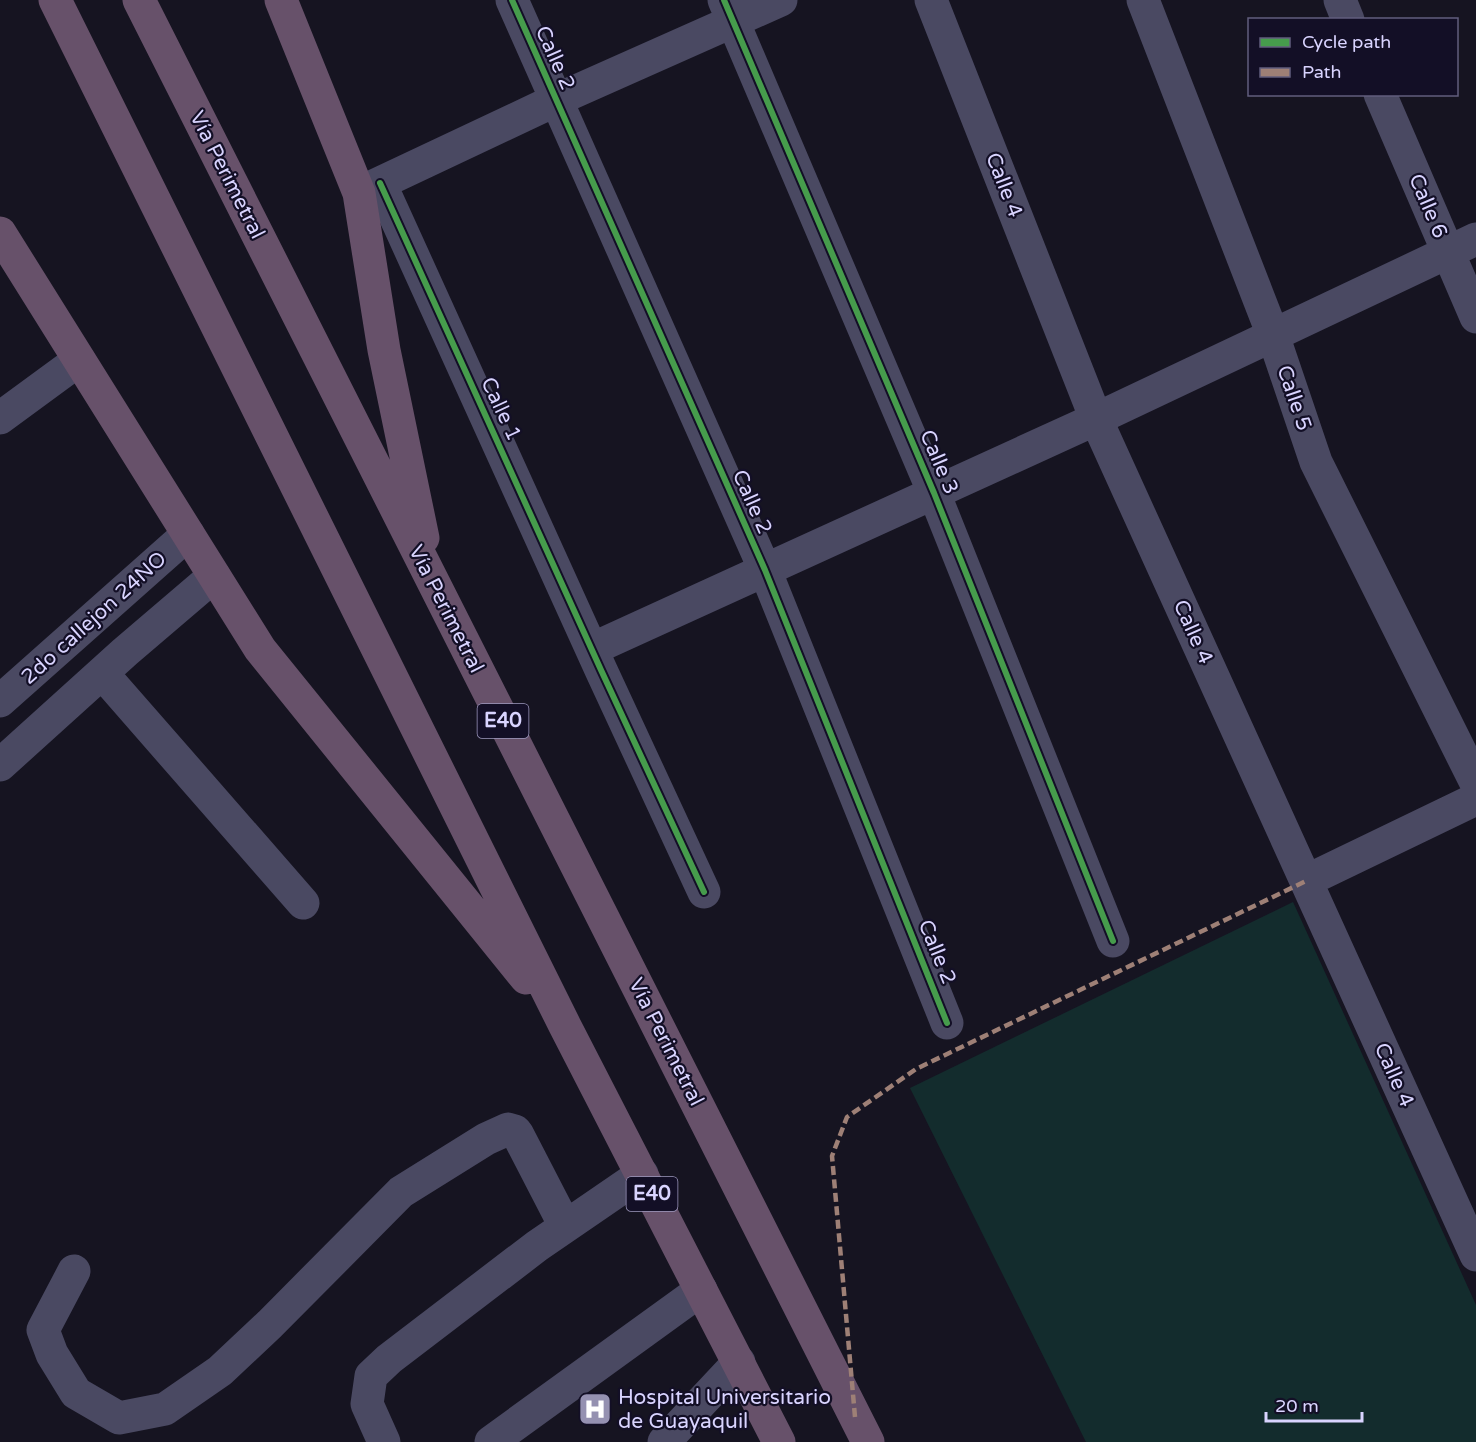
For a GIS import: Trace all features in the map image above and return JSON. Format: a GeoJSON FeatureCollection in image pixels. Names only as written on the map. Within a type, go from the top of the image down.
{"type":"FeatureCollection","features":[{"type":"Feature","properties":{"kind":"highway","name":"E40"},"geometry":{"type":"LineString","coordinates":[[55,0],[564,1026],[779,1442]]}},
{"type":"Feature","properties":{"kind":"highway","name":"Vía Perimetral"},"geometry":{"type":"LineString","coordinates":[[139,0],[868,1442]]}},
{"type":"Feature","properties":{"kind":"highway"},"geometry":{"type":"LineString","coordinates":[[281,0],[370,188],[384,350],[432,581]]}},
{"type":"Feature","properties":{"kind":"highway"},"geometry":{"type":"LineString","coordinates":[[0,233],[260,649],[564,1026]]}},
{"type":"Feature","properties":{"kind":"street","name":"Calle 2"},"geometry":{"type":"LineString","coordinates":[[512,0],[765,570],[947,1023]]}},
{"type":"Feature","properties":{"kind":"street"},"geometry":{"type":"LineString","coordinates":[[370,188],[556,100],[729,11],[781,0]]}},
{"type":"Feature","properties":{"kind":"street","name":"Calle 4"},"geometry":{"type":"LineString","coordinates":[[931,0],[1096,419],[1476,1255]]}},
{"type":"Feature","properties":{"kind":"street","name":"Calle 5"},"geometry":{"type":"LineString","coordinates":[[1143,0],[1273,335],[1316,462],[1476,783]]}},
{"type":"Feature","properties":{"kind":"street"},"geometry":{"type":"LineString","coordinates":[[1340,0],[1347,18]]}},
{"type":"Feature","properties":{"kind":"street","name":"Calle 3"},"geometry":{"type":"LineString","coordinates":[[729,11],[934,493],[1113,941]]}},
{"type":"Feature","properties":{"kind":"street","name":"Calle 6"},"geometry":{"type":"LineString","coordinates":[[1381,96],[1462,246],[1476,317]]}},
{"type":"Feature","properties":{"kind":"street","name":"Calle 1"},"geometry":{"type":"LineString","coordinates":[[370,188],[592,649],[704,892]]}},
{"type":"Feature","properties":{"kind":"street"},"geometry":{"type":"LineString","coordinates":[[592,649],[1096,419],[1462,246]]}},
{"type":"Feature","properties":{"kind":"street"},"geometry":{"type":"LineString","coordinates":[[0,418],[79,360]]}},
{"type":"Feature","properties":{"kind":"street","name":"2do callejon 24NO"},"geometry":{"type":"LineString","coordinates":[[0,701],[188,534]]}},
{"type":"Feature","properties":{"kind":"street"},"geometry":{"type":"LineString","coordinates":[[0,765],[214,576]]}},
{"type":"Feature","properties":{"kind":"street"},"geometry":{"type":"LineString","coordinates":[[102,673],[303,903]]}},
{"type":"Feature","properties":{"kind":"street"},"geometry":{"type":"LineString","coordinates":[[1306,881],[1476,799]]}},
{"type":"Feature","properties":{"kind":"street"},"geometry":{"type":"LineString","coordinates":[[74,1271],[44,1330],[52,1354],[76,1393],[119,1418],[165,1409],[220,1371],[401,1192],[486,1139],[508,1129],[515,1131],[518,1135],[565,1226]]}},
{"type":"Feature","properties":{"kind":"street"},"geometry":{"type":"LineString","coordinates":[[384,1442],[367,1404],[371,1376],[389,1359],[537,1246],[642,1174]]}},
{"type":"Feature","properties":{"kind":"street"},"geometry":{"type":"LineString","coordinates":[[492,1442],[701,1290]]}},
{"type":"Feature","properties":{"kind":"street"},"geometry":{"type":"LineString","coordinates":[[664,1442],[739,1362]]}},
{"type":"Feature","properties":{"kind":"green space"},"geometry":{"type":"Polygon","coordinates":[[[1293,902],[1476,1305],[1476,1442],[1086,1442],[910,1088],[1293,902]]]}},
{"type":"Feature","properties":{"kind":"marked path"},"geometry":{"type":"LineString","coordinates":[[855,1417],[832,1156],[847,1117],[916,1069],[1306,881]]}},
{"type":"Feature","properties":{"kind":"cycle path"},"geometry":{"type":"LineString","coordinates":[[512,0],[765,570],[947,1023]]}},
{"type":"Feature","properties":{"kind":"cycle path"},"geometry":{"type":"LineString","coordinates":[[724,0],[934,493],[1113,941]]}},
{"type":"Feature","properties":{"kind":"cycle path"},"geometry":{"type":"LineString","coordinates":[[380,183],[704,892]]}},
{"type":"Feature","properties":{"kind":"place","name":"Hospital Universitario de Guayaquil"},"geometry":{"type":"Point","coordinates":[595,1409]}}]}
